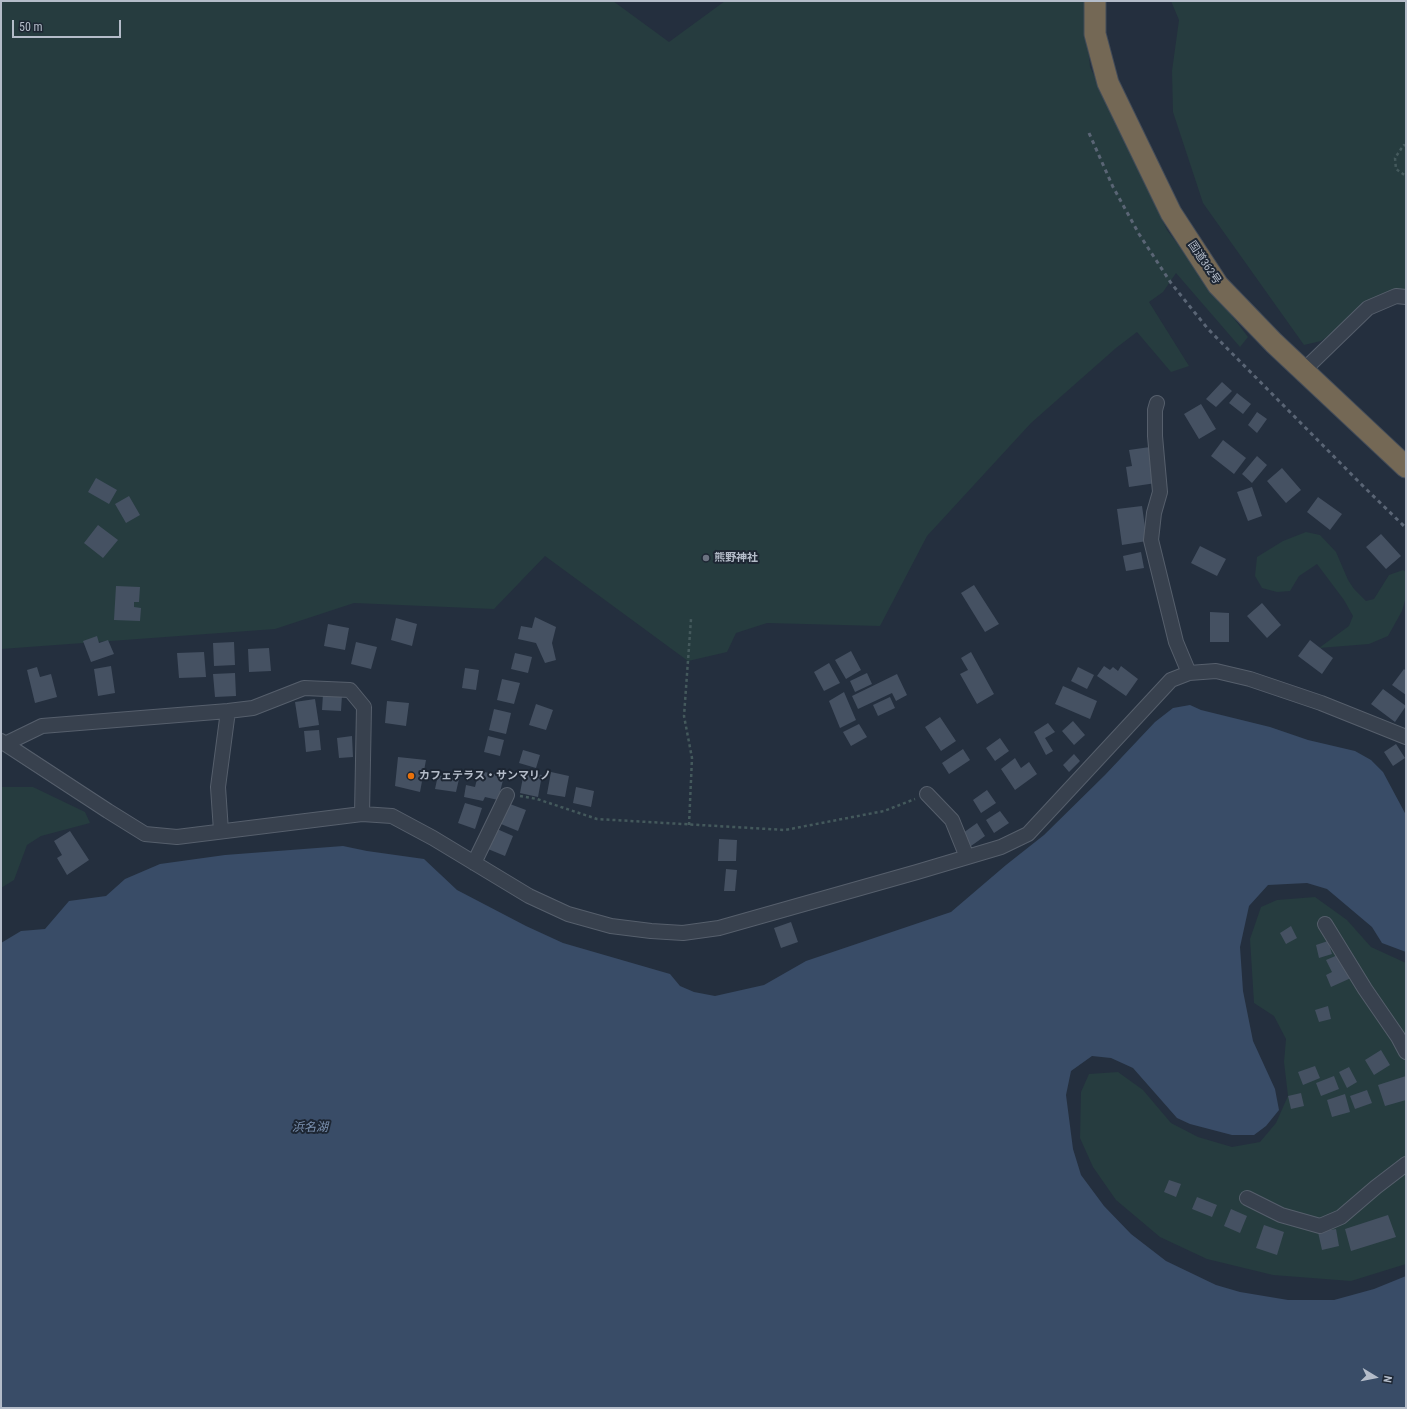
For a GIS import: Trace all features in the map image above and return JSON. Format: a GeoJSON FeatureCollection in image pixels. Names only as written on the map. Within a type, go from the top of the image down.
{"type":"FeatureCollection","features":[{"type":"Feature","properties":{"kind":"highway","name":"国道362号"},"geometry":{"type":"LineString","coordinates":[[1095,1],[1095,34],[1108,83],[1171,214],[1218,285],[1274,343],[1406,467]]}},
{"type":"Feature","properties":{"kind":"street"},"geometry":{"type":"LineString","coordinates":[[1304,370],[1368,308],[1396,296],[1406,297]]}},
{"type":"Feature","properties":{"kind":"street"},"geometry":{"type":"LineString","coordinates":[[1157,403],[1155,410],[1155,436],[1160,492],[1154,513],[1151,540],[1176,642],[1189,673]]}},
{"type":"Feature","properties":{"kind":"street"},"geometry":{"type":"LineString","coordinates":[[3,742],[145,834],[177,837],[362,814],[392,816],[433,838],[529,896],[568,914],[611,926],[683,933],[719,928],[968,857],[1001,847],[1028,834],[1171,680],[1189,673],[1216,671],[1250,679],[1404,733]]}},
{"type":"Feature","properties":{"kind":"street"},"geometry":{"type":"LineString","coordinates":[[3,742],[42,726],[253,708],[304,688],[350,690],[364,707],[362,814]]}},
{"type":"Feature","properties":{"kind":"street"},"geometry":{"type":"LineString","coordinates":[[221,831],[218,787],[228,711]]}},
{"type":"Feature","properties":{"kind":"street"},"geometry":{"type":"LineString","coordinates":[[927,794],[952,820],[968,857]]}},
{"type":"Feature","properties":{"kind":"street"},"geometry":{"type":"LineString","coordinates":[[474,863],[507,795]]}},
{"type":"Feature","properties":{"kind":"street"},"geometry":{"type":"LineString","coordinates":[[1325,924],[1406,1052]]}},
{"type":"Feature","properties":{"kind":"street"},"geometry":{"type":"LineString","coordinates":[[1247,1198],[1281,1216],[1320,1226],[1341,1217],[1406,1164]]}},
{"type":"Feature","properties":{"kind":"path"},"geometry":{"type":"LineString","coordinates":[[1406,146],[1404,145],[1395,158],[1396,169],[1406,176]]}},
{"type":"Feature","properties":{"kind":"path"},"geometry":{"type":"LineString","coordinates":[[689,825],[692,758],[684,716],[691,619]]}},
{"type":"Feature","properties":{"kind":"path"},"geometry":{"type":"LineString","coordinates":[[507,795],[537,799],[597,819],[785,830],[884,811],[927,794]]}},
{"type":"Feature","properties":{"kind":"green space"},"geometry":{"type":"Polygon","coordinates":[[[1,1],[613,1],[669,42],[725,1],[1084,1],[1090,67],[1167,230],[1248,337],[1240,347],[1176,273],[1163,292],[1149,302],[1189,366],[1171,372],[1137,332],[1116,348],[1031,423],[927,536],[880,626],[767,623],[736,633],[727,652],[688,661],[545,556],[494,609],[354,603],[275,629],[1,649],[1,1]]]}},
{"type":"Feature","properties":{"kind":"green space"},"geometry":{"type":"Polygon","coordinates":[[[1171,1],[1406,1],[1406,301],[1368,308],[1321,341],[1304,345],[1203,203],[1173,112],[1172,71],[1179,20],[1171,1]]]}},
{"type":"Feature","properties":{"kind":"green space"},"geometry":{"type":"Polygon","coordinates":[[[1306,532],[1320,535],[1336,552],[1348,580],[1354,589],[1366,601],[1374,599],[1389,575],[1403,570],[1406,572],[1406,597],[1402,611],[1388,636],[1369,644],[1319,648],[1349,626],[1353,616],[1344,600],[1317,564],[1299,576],[1290,591],[1277,592],[1262,588],[1255,576],[1257,557],[1283,541],[1306,532]]]}},
{"type":"Feature","properties":{"kind":"green space"},"geometry":{"type":"Polygon","coordinates":[[[1,787],[33,787],[85,812],[90,823],[41,836],[27,845],[14,880],[1,888],[1,787]]]}},
{"type":"Feature","properties":{"kind":"green space"},"geometry":{"type":"Polygon","coordinates":[[[1315,897],[1347,920],[1371,947],[1406,963],[1406,1264],[1351,1281],[1273,1275],[1207,1259],[1160,1237],[1116,1200],[1093,1167],[1080,1138],[1081,1092],[1089,1074],[1118,1072],[1143,1090],[1171,1123],[1198,1137],[1232,1147],[1260,1142],[1276,1123],[1288,1096],[1284,1062],[1286,1039],[1274,1016],[1254,1003],[1250,939],[1261,907],[1277,900],[1315,897]]]}},
{"type":"Feature","properties":{"kind":"water","name":"浜名湖"},"geometry":{"type":"Polygon","coordinates":[[[1190,705],[1201,710],[1270,727],[1308,740],[1355,751],[1371,760],[1383,772],[1406,815],[1406,952],[1382,943],[1372,927],[1327,889],[1307,883],[1268,885],[1249,906],[1240,947],[1243,991],[1253,1041],[1275,1089],[1279,1110],[1266,1126],[1254,1135],[1232,1135],[1190,1124],[1177,1118],[1133,1068],[1111,1058],[1092,1056],[1071,1071],[1066,1095],[1073,1149],[1081,1175],[1104,1206],[1131,1234],[1166,1261],[1216,1285],[1240,1292],[1288,1300],[1334,1300],[1374,1289],[1406,1276],[1406,1408],[1,1408],[1,943],[21,931],[45,929],[69,901],[106,896],[125,879],[160,864],[225,855],[343,846],[424,859],[457,890],[526,926],[563,943],[670,974],[680,986],[694,992],[715,996],[764,985],[806,961],[951,912],[1044,835],[1105,775],[1155,722],[1173,708],[1190,705]]]}},
{"type":"Feature","properties":{"kind":"building"},"geometry":{"type":"Polygon","coordinates":[[[1222,382],[1232,391],[1216,407],[1206,399],[1222,382]]]}},
{"type":"Feature","properties":{"kind":"building"},"geometry":{"type":"Polygon","coordinates":[[[1237,393],[1251,404],[1243,414],[1229,403],[1237,393]]]}},
{"type":"Feature","properties":{"kind":"building"},"geometry":{"type":"Polygon","coordinates":[[[1201,404],[1216,429],[1199,439],[1184,414],[1201,404]]]}},
{"type":"Feature","properties":{"kind":"building"},"geometry":{"type":"Polygon","coordinates":[[[1257,412],[1267,419],[1257,433],[1248,425],[1257,412]]]}},
{"type":"Feature","properties":{"kind":"building"},"geometry":{"type":"Polygon","coordinates":[[[1223,440],[1246,458],[1234,474],[1211,456],[1223,440]]]}},
{"type":"Feature","properties":{"kind":"building"},"geometry":{"type":"Polygon","coordinates":[[[1150,447],[1156,483],[1129,487],[1126,467],[1132,466],[1129,450],[1150,447]]]}},
{"type":"Feature","properties":{"kind":"building"},"geometry":{"type":"Polygon","coordinates":[[[1257,456],[1267,465],[1252,483],[1242,474],[1257,456]]]}},
{"type":"Feature","properties":{"kind":"building"},"geometry":{"type":"Polygon","coordinates":[[[1282,468],[1301,490],[1286,503],[1267,481],[1282,468]]]}},
{"type":"Feature","properties":{"kind":"building"},"geometry":{"type":"Polygon","coordinates":[[[96,478],[117,490],[109,504],[88,492],[96,478]]]}},
{"type":"Feature","properties":{"kind":"building"},"geometry":{"type":"Polygon","coordinates":[[[1252,487],[1262,516],[1248,521],[1237,492],[1252,487]]]}},
{"type":"Feature","properties":{"kind":"building"},"geometry":{"type":"Polygon","coordinates":[[[129,496],[140,515],[126,523],[115,504],[129,496]]]}},
{"type":"Feature","properties":{"kind":"building"},"geometry":{"type":"Polygon","coordinates":[[[1318,497],[1342,514],[1330,530],[1307,512],[1318,497]]]}},
{"type":"Feature","properties":{"kind":"building"},"geometry":{"type":"Polygon","coordinates":[[[1142,506],[1147,541],[1122,545],[1117,509],[1142,506]]]}},
{"type":"Feature","properties":{"kind":"building"},"geometry":{"type":"Polygon","coordinates":[[[98,525],[118,540],[103,558],[84,543],[98,525]]]}},
{"type":"Feature","properties":{"kind":"building"},"geometry":{"type":"Polygon","coordinates":[[[1381,534],[1401,556],[1386,569],[1366,547],[1381,534]]]}},
{"type":"Feature","properties":{"kind":"building"},"geometry":{"type":"Polygon","coordinates":[[[1200,546],[1226,559],[1217,576],[1191,563],[1200,546]]]}},
{"type":"Feature","properties":{"kind":"building"},"geometry":{"type":"Polygon","coordinates":[[[1141,552],[1144,568],[1126,571],[1123,556],[1141,552]]]}},
{"type":"Feature","properties":{"kind":"building"},"geometry":{"type":"Polygon","coordinates":[[[974,585],[999,624],[985,632],[961,593],[974,585]]]}},
{"type":"Feature","properties":{"kind":"building"},"geometry":{"type":"Polygon","coordinates":[[[116,586],[140,587],[139,602],[134,602],[134,607],[141,608],[140,621],[114,620],[116,586]]]}},
{"type":"Feature","properties":{"kind":"building"},"geometry":{"type":"Polygon","coordinates":[[[1262,603],[1281,625],[1267,638],[1247,616],[1262,603]]]}},
{"type":"Feature","properties":{"kind":"building"},"geometry":{"type":"Polygon","coordinates":[[[1210,612],[1229,613],[1229,642],[1210,642],[1210,612]]]}},
{"type":"Feature","properties":{"kind":"building"},"geometry":{"type":"Polygon","coordinates":[[[535,617],[556,627],[552,643],[556,660],[545,663],[536,643],[518,639],[521,626],[532,628],[535,617]]]}},
{"type":"Feature","properties":{"kind":"building"},"geometry":{"type":"Polygon","coordinates":[[[396,618],[417,624],[412,646],[391,640],[396,618]]]}},
{"type":"Feature","properties":{"kind":"building"},"geometry":{"type":"Polygon","coordinates":[[[328,624],[349,628],[345,650],[324,646],[328,624]]]}},
{"type":"Feature","properties":{"kind":"building"},"geometry":{"type":"Polygon","coordinates":[[[97,636],[99,643],[108,640],[114,654],[91,662],[83,641],[97,636]]]}},
{"type":"Feature","properties":{"kind":"building"},"geometry":{"type":"Polygon","coordinates":[[[1310,640],[1333,658],[1322,674],[1298,656],[1310,640]]]}},
{"type":"Feature","properties":{"kind":"building"},"geometry":{"type":"Polygon","coordinates":[[[234,642],[235,665],[214,666],[213,643],[234,642]]]}},
{"type":"Feature","properties":{"kind":"building"},"geometry":{"type":"Polygon","coordinates":[[[356,642],[377,647],[371,669],[351,664],[356,642]]]}},
{"type":"Feature","properties":{"kind":"building"},"geometry":{"type":"Polygon","coordinates":[[[269,648],[271,671],[249,672],[248,649],[269,648]]]}},
{"type":"Feature","properties":{"kind":"building"},"geometry":{"type":"Polygon","coordinates":[[[851,651],[861,670],[846,679],[835,660],[851,651]]]}},
{"type":"Feature","properties":{"kind":"building"},"geometry":{"type":"Polygon","coordinates":[[[204,652],[206,677],[179,678],[177,653],[204,652]]]}},
{"type":"Feature","properties":{"kind":"building"},"geometry":{"type":"Polygon","coordinates":[[[971,652],[994,694],[977,704],[960,674],[968,670],[961,658],[971,652]]]}},
{"type":"Feature","properties":{"kind":"building"},"geometry":{"type":"Polygon","coordinates":[[[515,653],[532,657],[528,673],[511,669],[515,653]]]}},
{"type":"Feature","properties":{"kind":"building"},"geometry":{"type":"Polygon","coordinates":[[[829,663],[840,683],[824,691],[814,672],[829,663]]]}},
{"type":"Feature","properties":{"kind":"building"},"geometry":{"type":"Polygon","coordinates":[[[111,666],[115,693],[98,696],[94,669],[111,666]]]}},
{"type":"Feature","properties":{"kind":"building"},"geometry":{"type":"Polygon","coordinates":[[[1104,666],[1110,670],[1113,667],[1118,671],[1121,666],[1138,679],[1126,696],[1097,676],[1104,666]]]}},
{"type":"Feature","properties":{"kind":"building"},"geometry":{"type":"Polygon","coordinates":[[[37,667],[40,677],[51,674],[57,697],[35,703],[27,670],[37,667]]]}},
{"type":"Feature","properties":{"kind":"building"},"geometry":{"type":"Polygon","coordinates":[[[1078,667],[1094,675],[1087,689],[1071,681],[1078,667]]]}},
{"type":"Feature","properties":{"kind":"building"},"geometry":{"type":"Polygon","coordinates":[[[465,668],[479,670],[476,690],[462,688],[465,668]]]}},
{"type":"Feature","properties":{"kind":"building"},"geometry":{"type":"Polygon","coordinates":[[[1404,669],[1406,671],[1406,695],[1392,685],[1404,669]]]}},
{"type":"Feature","properties":{"kind":"building"},"geometry":{"type":"Polygon","coordinates":[[[235,673],[236,696],[215,697],[213,674],[235,673]]]}},
{"type":"Feature","properties":{"kind":"building"},"geometry":{"type":"Polygon","coordinates":[[[867,673],[872,684],[855,692],[850,681],[867,673]]]}},
{"type":"Feature","properties":{"kind":"building"},"geometry":{"type":"Polygon","coordinates":[[[897,674],[907,695],[896,701],[892,693],[858,709],[852,696],[897,674]]]}},
{"type":"Feature","properties":{"kind":"building"},"geometry":{"type":"Polygon","coordinates":[[[502,679],[520,683],[514,704],[497,700],[502,679]]]}},
{"type":"Feature","properties":{"kind":"building"},"geometry":{"type":"Polygon","coordinates":[[[1063,686],[1097,701],[1090,719],[1055,704],[1063,686]]]}},
{"type":"Feature","properties":{"kind":"building"},"geometry":{"type":"Polygon","coordinates":[[[1383,689],[1406,706],[1395,722],[1371,704],[1383,689]]]}},
{"type":"Feature","properties":{"kind":"building"},"geometry":{"type":"Polygon","coordinates":[[[844,692],[856,720],[840,728],[829,701],[844,692]]]}},
{"type":"Feature","properties":{"kind":"building"},"geometry":{"type":"Polygon","coordinates":[[[323,694],[342,695],[341,711],[322,710],[323,694]]]}},
{"type":"Feature","properties":{"kind":"building"},"geometry":{"type":"Polygon","coordinates":[[[890,697],[895,708],[878,716],[873,705],[890,697]]]}},
{"type":"Feature","properties":{"kind":"building"},"geometry":{"type":"Polygon","coordinates":[[[315,699],[319,725],[299,728],[295,702],[315,699]]]}},
{"type":"Feature","properties":{"kind":"building"},"geometry":{"type":"Polygon","coordinates":[[[387,701],[409,703],[406,726],[385,723],[387,701]]]}},
{"type":"Feature","properties":{"kind":"building"},"geometry":{"type":"Polygon","coordinates":[[[536,704],[553,710],[546,730],[529,725],[536,704]]]}},
{"type":"Feature","properties":{"kind":"building"},"geometry":{"type":"Polygon","coordinates":[[[494,709],[511,713],[506,734],[489,730],[494,709]]]}},
{"type":"Feature","properties":{"kind":"building"},"geometry":{"type":"Polygon","coordinates":[[[940,717],[956,741],[941,751],[925,727],[940,717]]]}},
{"type":"Feature","properties":{"kind":"building"},"geometry":{"type":"Polygon","coordinates":[[[1073,721],[1085,735],[1074,745],[1062,731],[1073,721]]]}},
{"type":"Feature","properties":{"kind":"building"},"geometry":{"type":"Polygon","coordinates":[[[1048,723],[1055,732],[1045,738],[1053,751],[1046,755],[1034,732],[1048,723]]]}},
{"type":"Feature","properties":{"kind":"building"},"geometry":{"type":"Polygon","coordinates":[[[859,724],[867,737],[851,746],[843,732],[859,724]]]}},
{"type":"Feature","properties":{"kind":"building"},"geometry":{"type":"Polygon","coordinates":[[[319,730],[321,750],[306,752],[304,731],[319,730]]]}},
{"type":"Feature","properties":{"kind":"building"},"geometry":{"type":"Polygon","coordinates":[[[352,736],[353,757],[339,758],[337,738],[352,736]]]}},
{"type":"Feature","properties":{"kind":"building"},"geometry":{"type":"Polygon","coordinates":[[[488,736],[504,740],[500,756],[484,752],[488,736]]]}},
{"type":"Feature","properties":{"kind":"building"},"geometry":{"type":"Polygon","coordinates":[[[1000,738],[1009,751],[995,761],[986,748],[1000,738]]]}},
{"type":"Feature","properties":{"kind":"building"},"geometry":{"type":"Polygon","coordinates":[[[1396,744],[1405,758],[1393,766],[1384,752],[1396,744]]]}},
{"type":"Feature","properties":{"kind":"building"},"geometry":{"type":"Polygon","coordinates":[[[963,749],[970,760],[949,774],[942,763],[963,749]]]}},
{"type":"Feature","properties":{"kind":"building"},"geometry":{"type":"Polygon","coordinates":[[[523,750],[540,755],[536,768],[519,763],[523,750]]]}},
{"type":"Feature","properties":{"kind":"building"},"geometry":{"type":"Polygon","coordinates":[[[1074,754],[1080,761],[1069,772],[1063,765],[1074,754]]]}},
{"type":"Feature","properties":{"kind":"building"},"geometry":{"type":"Polygon","coordinates":[[[398,757],[426,760],[420,792],[395,786],[398,757]]]}},
{"type":"Feature","properties":{"kind":"building"},"geometry":{"type":"Polygon","coordinates":[[[1015,758],[1021,768],[1029,762],[1037,774],[1015,790],[1001,769],[1015,758]]]}},
{"type":"Feature","properties":{"kind":"building"},"geometry":{"type":"Polygon","coordinates":[[[479,771],[504,776],[498,800],[485,797],[483,801],[464,797],[466,785],[475,787],[479,771]]]}},
{"type":"Feature","properties":{"kind":"building"},"geometry":{"type":"Polygon","coordinates":[[[524,772],[542,775],[538,797],[520,793],[524,772]]]}},
{"type":"Feature","properties":{"kind":"building"},"geometry":{"type":"Polygon","coordinates":[[[551,772],[569,776],[565,797],[547,794],[551,772]]]}},
{"type":"Feature","properties":{"kind":"building"},"geometry":{"type":"Polygon","coordinates":[[[438,775],[459,779],[456,792],[435,789],[438,775]]]}},
{"type":"Feature","properties":{"kind":"building"},"geometry":{"type":"Polygon","coordinates":[[[576,787],[594,791],[591,807],[573,803],[576,787]]]}},
{"type":"Feature","properties":{"kind":"building"},"geometry":{"type":"Polygon","coordinates":[[[987,790],[996,803],[981,813],[973,800],[987,790]]]}},
{"type":"Feature","properties":{"kind":"building"},"geometry":{"type":"Polygon","coordinates":[[[465,803],[482,808],[475,829],[458,823],[465,803]]]}},
{"type":"Feature","properties":{"kind":"building"},"geometry":{"type":"Polygon","coordinates":[[[510,804],[526,810],[518,831],[501,824],[510,804]]]}},
{"type":"Feature","properties":{"kind":"building"},"geometry":{"type":"Polygon","coordinates":[[[1000,811],[1009,823],[994,833],[986,820],[1000,811]]]}},
{"type":"Feature","properties":{"kind":"building"},"geometry":{"type":"Polygon","coordinates":[[[977,823],[985,836],[971,846],[963,833],[977,823]]]}},
{"type":"Feature","properties":{"kind":"building"},"geometry":{"type":"Polygon","coordinates":[[[497,829],[513,836],[505,856],[488,849],[497,829]]]}},
{"type":"Feature","properties":{"kind":"building"},"geometry":{"type":"Polygon","coordinates":[[[70,831],[89,860],[67,875],[57,858],[62,855],[54,841],[70,831]]]}},
{"type":"Feature","properties":{"kind":"building"},"geometry":{"type":"Polygon","coordinates":[[[719,839],[737,840],[736,861],[718,861],[719,839]]]}},
{"type":"Feature","properties":{"kind":"building"},"geometry":{"type":"Polygon","coordinates":[[[726,869],[737,870],[735,891],[724,891],[726,869]]]}},
{"type":"Feature","properties":{"kind":"building"},"geometry":{"type":"Polygon","coordinates":[[[791,922],[798,942],[781,948],[774,928],[791,922]]]}},
{"type":"Feature","properties":{"kind":"building"},"geometry":{"type":"Polygon","coordinates":[[[1291,926],[1297,938],[1286,944],[1280,933],[1291,926]]]}},
{"type":"Feature","properties":{"kind":"building"},"geometry":{"type":"Polygon","coordinates":[[[1328,941],[1332,954],[1319,958],[1316,945],[1328,941]]]}},
{"type":"Feature","properties":{"kind":"building"},"geometry":{"type":"Polygon","coordinates":[[[1340,954],[1351,978],[1331,987],[1326,975],[1332,972],[1326,960],[1340,954]]]}},
{"type":"Feature","properties":{"kind":"building"},"geometry":{"type":"Polygon","coordinates":[[[1328,1006],[1331,1019],[1319,1022],[1315,1010],[1328,1006]]]}},
{"type":"Feature","properties":{"kind":"building"},"geometry":{"type":"Polygon","coordinates":[[[1381,1050],[1390,1065],[1374,1075],[1365,1060],[1381,1050]]]}},
{"type":"Feature","properties":{"kind":"building"},"geometry":{"type":"Polygon","coordinates":[[[1315,1066],[1320,1078],[1303,1085],[1298,1072],[1315,1066]]]}},
{"type":"Feature","properties":{"kind":"building"},"geometry":{"type":"Polygon","coordinates":[[[1349,1067],[1357,1082],[1347,1088],[1339,1072],[1349,1067]]]}},
{"type":"Feature","properties":{"kind":"building"},"geometry":{"type":"Polygon","coordinates":[[[1334,1076],[1339,1089],[1321,1096],[1316,1083],[1334,1076]]]}},
{"type":"Feature","properties":{"kind":"building"},"geometry":{"type":"Polygon","coordinates":[[[1406,1076],[1406,1100],[1385,1106],[1378,1085],[1406,1076]]]}},
{"type":"Feature","properties":{"kind":"building"},"geometry":{"type":"Polygon","coordinates":[[[1367,1090],[1372,1103],[1355,1109],[1350,1096],[1367,1090]]]}},
{"type":"Feature","properties":{"kind":"building"},"geometry":{"type":"Polygon","coordinates":[[[1301,1093],[1304,1106],[1291,1109],[1288,1096],[1301,1093]]]}},
{"type":"Feature","properties":{"kind":"building"},"geometry":{"type":"Polygon","coordinates":[[[1345,1094],[1350,1112],[1332,1117],[1327,1100],[1345,1094]]]}},
{"type":"Feature","properties":{"kind":"building"},"geometry":{"type":"Polygon","coordinates":[[[1169,1180],[1181,1184],[1176,1197],[1164,1192],[1169,1180]]]}},
{"type":"Feature","properties":{"kind":"building"},"geometry":{"type":"Polygon","coordinates":[[[1197,1197],[1217,1205],[1212,1217],[1192,1209],[1197,1197]]]}},
{"type":"Feature","properties":{"kind":"building"},"geometry":{"type":"Polygon","coordinates":[[[1231,1209],[1247,1216],[1240,1233],[1224,1226],[1231,1209]]]}},
{"type":"Feature","properties":{"kind":"building"},"geometry":{"type":"Polygon","coordinates":[[[1388,1215],[1396,1237],[1351,1251],[1345,1229],[1388,1215]]]}},
{"type":"Feature","properties":{"kind":"building"},"geometry":{"type":"Polygon","coordinates":[[[1264,1225],[1284,1232],[1277,1255],[1256,1248],[1264,1225]]]}},
{"type":"Feature","properties":{"kind":"building"},"geometry":{"type":"Polygon","coordinates":[[[1336,1229],[1339,1246],[1322,1250],[1318,1232],[1336,1229]]]}},
{"type":"Feature","properties":{"kind":"railway"},"geometry":{"type":"LineString","coordinates":[[1089,133],[1113,187],[1139,234],[1171,283],[1208,329],[1406,528]]}},
{"type":"Feature","properties":{"kind":"place","name":"熊野神社"},"geometry":{"type":"Point","coordinates":[706,558]}},
{"type":"Feature","properties":{"kind":"place","name":"カフェテラス・サンマリノ"},"geometry":{"type":"Point","coordinates":[411,776]}}]}
